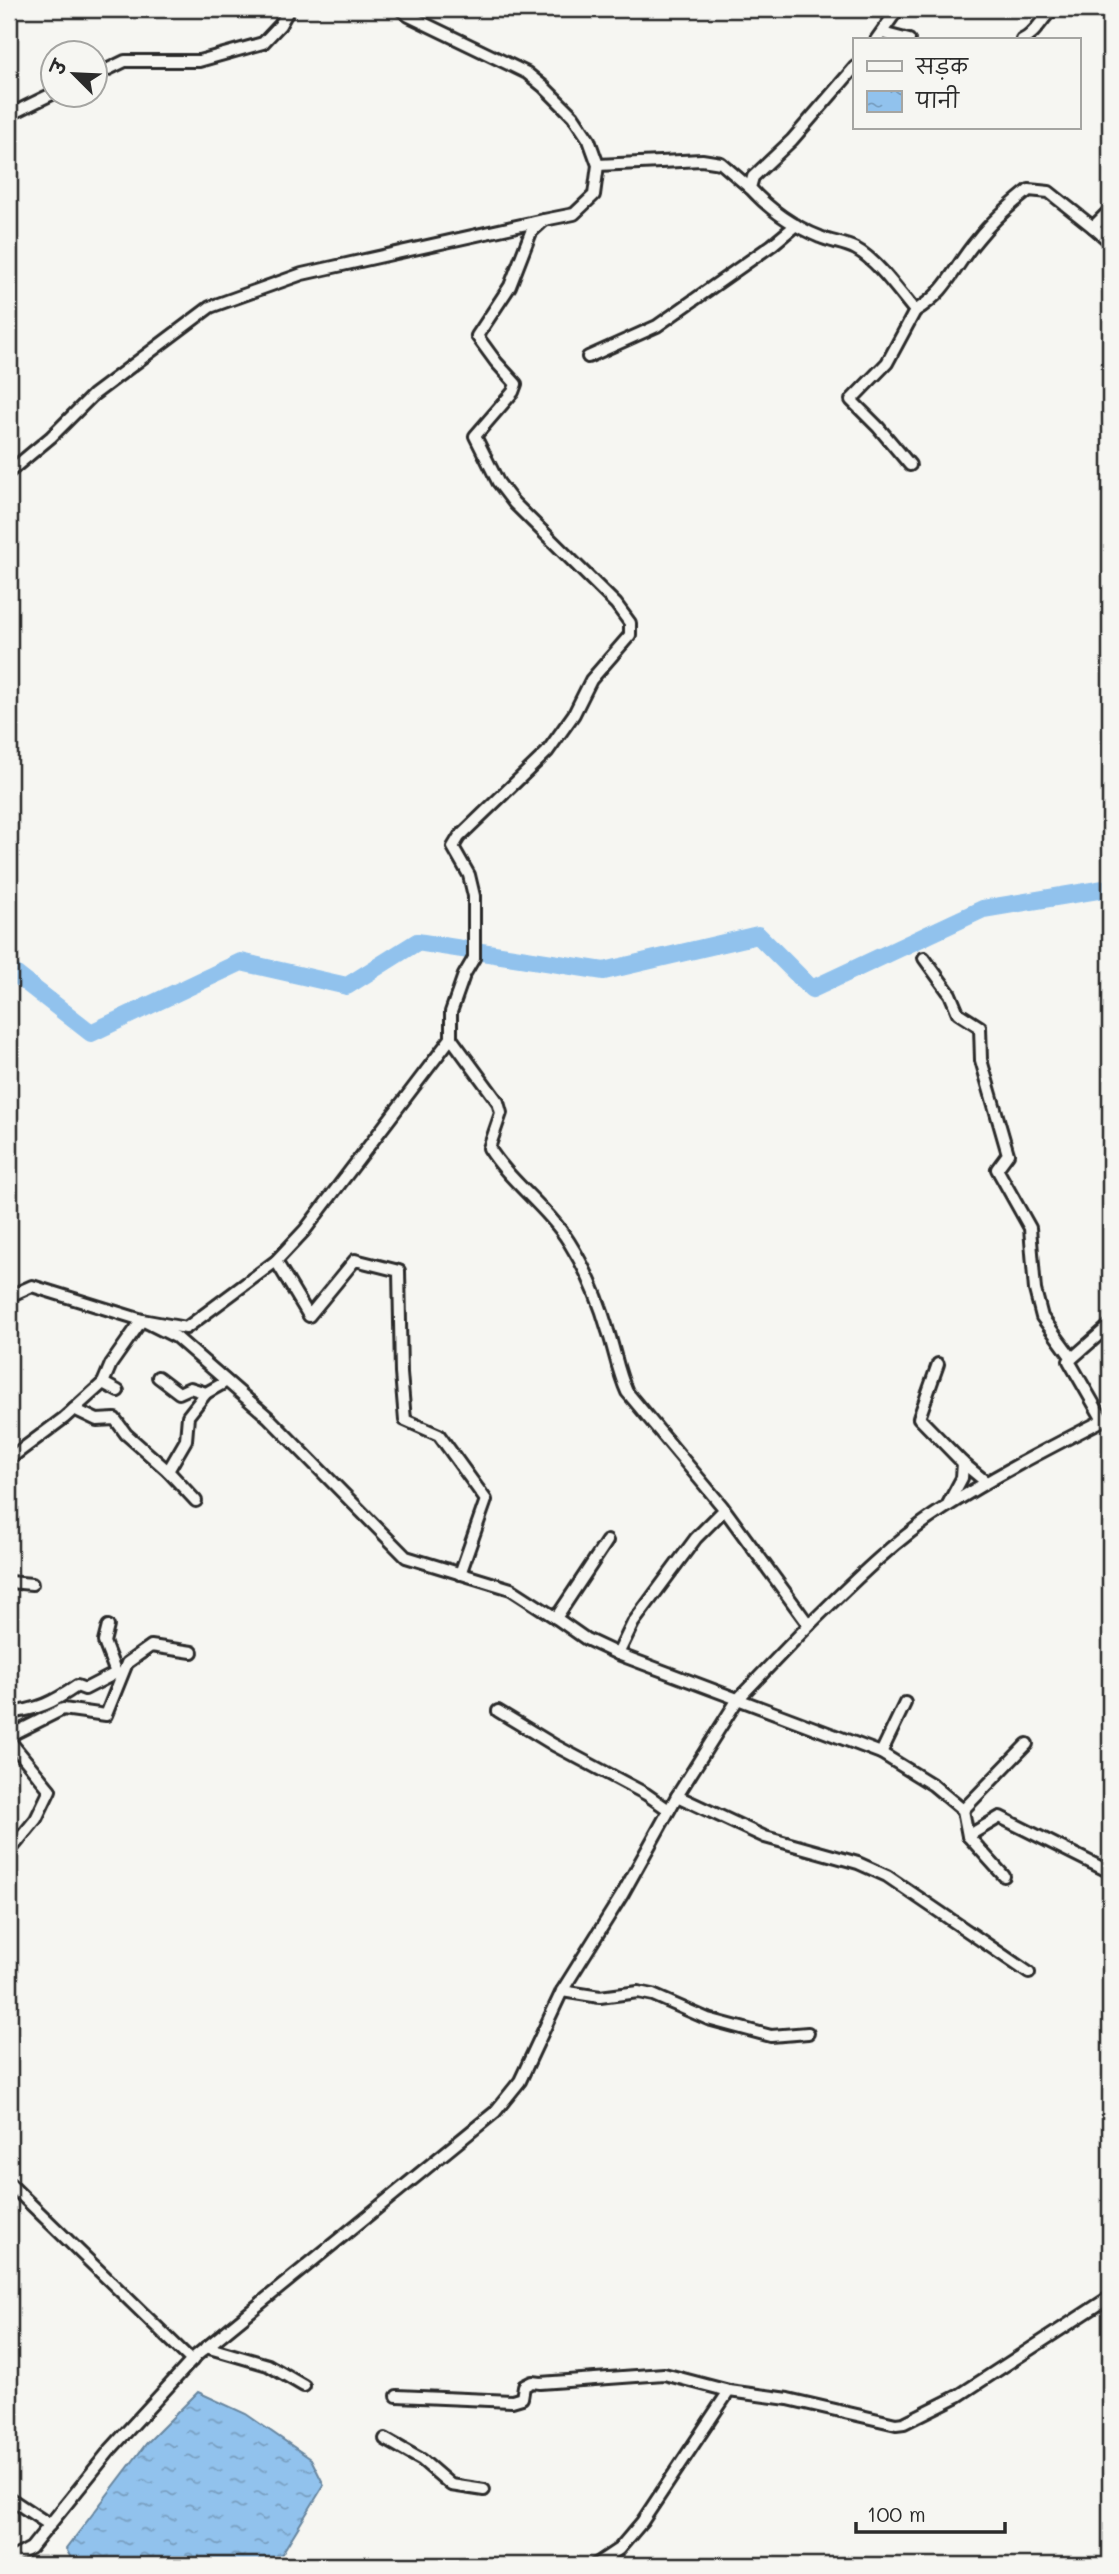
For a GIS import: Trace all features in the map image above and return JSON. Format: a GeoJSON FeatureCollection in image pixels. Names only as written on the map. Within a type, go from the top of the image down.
{"type":"FeatureCollection","features":[{"type":"Feature","properties":{"kind":"street"},"geometry":{"type":"LineString","coordinates":[[108,69],[125,61],[199,61],[263,43],[289,9]]}},
{"type":"Feature","properties":{"kind":"street"},"geometry":{"type":"LineString","coordinates":[[9,472],[51,437],[93,395],[210,307],[302,274],[574,214],[594,195],[598,164],[589,140],[573,116],[544,87],[527,73],[425,25],[400,9]]}},
{"type":"Feature","properties":{"kind":"street"},"geometry":{"type":"LineString","coordinates":[[879,36],[898,9]]}},
{"type":"Feature","properties":{"kind":"street"},"geometry":{"type":"LineString","coordinates":[[1027,38],[1044,16],[1053,9]]}},
{"type":"Feature","properties":{"kind":"street"},"geometry":{"type":"LineString","coordinates":[[750,188],[753,177],[792,140],[853,69]]}},
{"type":"Feature","properties":{"kind":"street"},"geometry":{"type":"LineString","coordinates":[[9,115],[38,101]]}},
{"type":"Feature","properties":{"kind":"street"},"geometry":{"type":"LineString","coordinates":[[598,164],[702,160],[721,163],[766,205],[796,225],[819,237],[856,249],[872,262],[915,311]]}},
{"type":"Feature","properties":{"kind":"street"},"geometry":{"type":"LineString","coordinates":[[910,465],[851,400],[887,363],[915,311],[944,289],[975,241],[1009,205],[1030,190],[1049,192],[1110,242]]}},
{"type":"Feature","properties":{"kind":"street"},"geometry":{"type":"LineString","coordinates":[[1093,227],[1110,210]]}},
{"type":"Feature","properties":{"kind":"street"},"geometry":{"type":"LineString","coordinates":[[544,220],[530,232],[510,286],[477,336],[516,384],[513,392],[475,436],[498,482],[513,503],[616,604],[630,623],[630,635],[591,680],[574,714],[547,752],[459,837],[453,847],[469,875],[474,896],[474,958],[464,975],[451,1012],[451,1038],[498,1102],[501,1113],[489,1148],[499,1164],[544,1209],[569,1242],[593,1289],[609,1332],[618,1372],[627,1392],[681,1453],[809,1625]]}},
{"type":"Feature","properties":{"kind":"street"},"geometry":{"type":"LineString","coordinates":[[588,356],[657,326],[796,225]]}},
{"type":"Feature","properties":{"kind":"street"},"geometry":{"type":"LineString","coordinates":[[924,958],[950,994],[958,1013],[980,1027],[981,1060],[1008,1154],[998,1169],[1030,1228],[1035,1290],[1042,1317],[1072,1358]]}},
{"type":"Feature","properties":{"kind":"street"},"geometry":{"type":"LineString","coordinates":[[10,1296],[32,1286],[142,1320],[186,1328],[276,1261],[305,1230],[451,1038]]}},
{"type":"Feature","properties":{"kind":"street"},"geometry":{"type":"LineString","coordinates":[[276,1261],[309,1316],[355,1260],[399,1271],[405,1420],[439,1435],[486,1500],[460,1574]]}},
{"type":"Feature","properties":{"kind":"street"},"geometry":{"type":"LineString","coordinates":[[142,1320],[176,1337],[268,1417],[406,1557],[511,1589],[586,1639],[618,1654],[881,1753],[933,1786],[963,1811],[968,1836],[1004,1876]]}},
{"type":"Feature","properties":{"kind":"street"},"geometry":{"type":"LineString","coordinates":[[9,1459],[64,1418],[103,1383],[111,1364],[142,1320]]}},
{"type":"Feature","properties":{"kind":"street"},"geometry":{"type":"LineString","coordinates":[[9,2560],[31,2548],[110,2450],[206,2347],[495,2112],[520,2081],[562,1991],[677,1796],[738,1699],[809,1625],[884,1554],[986,1482],[1106,1417],[1069,1361],[1110,1325]]}},
{"type":"Feature","properties":{"kind":"street"},"geometry":{"type":"LineString","coordinates":[[938,1364],[919,1418],[963,1463],[986,1482]]}},
{"type":"Feature","properties":{"kind":"street"},"geometry":{"type":"LineString","coordinates":[[158,1377],[179,1393],[190,1388],[206,1393]]}},
{"type":"Feature","properties":{"kind":"street"},"geometry":{"type":"LineString","coordinates":[[168,1471],[186,1440],[188,1416],[206,1393],[225,1380]]}},
{"type":"Feature","properties":{"kind":"street"},"geometry":{"type":"LineString","coordinates":[[103,1383],[118,1391]]}},
{"type":"Feature","properties":{"kind":"street"},"geometry":{"type":"LineString","coordinates":[[74,1409],[97,1420],[115,1419],[126,1434],[168,1471],[196,1501]]}},
{"type":"Feature","properties":{"kind":"street"},"geometry":{"type":"LineString","coordinates":[[947,1507],[962,1478],[963,1463]]}},
{"type":"Feature","properties":{"kind":"street"},"geometry":{"type":"LineString","coordinates":[[618,1654],[633,1623],[696,1538],[724,1510]]}},
{"type":"Feature","properties":{"kind":"street"},"geometry":{"type":"LineString","coordinates":[[556,1618],[607,1541]]}},
{"type":"Feature","properties":{"kind":"street"},"geometry":{"type":"LineString","coordinates":[[9,1582],[32,1584]]}},
{"type":"Feature","properties":{"kind":"street"},"geometry":{"type":"LineString","coordinates":[[9,1713],[51,1704],[77,1686],[85,1689],[116,1673],[104,1642],[108,1626]]}},
{"type":"Feature","properties":{"kind":"street"},"geometry":{"type":"LineString","coordinates":[[9,1852],[36,1819],[50,1790],[9,1738],[64,1709],[106,1715],[127,1663],[150,1646],[192,1652]]}},
{"type":"Feature","properties":{"kind":"street"},"geometry":{"type":"LineString","coordinates":[[881,1753],[905,1703]]}},
{"type":"Feature","properties":{"kind":"street"},"geometry":{"type":"LineString","coordinates":[[498,1711],[554,1745],[646,1794],[669,1810]]}},
{"type":"Feature","properties":{"kind":"street"},"geometry":{"type":"LineString","coordinates":[[963,1811],[1027,1744]]}},
{"type":"Feature","properties":{"kind":"street"},"geometry":{"type":"LineString","coordinates":[[677,1796],[765,1837],[858,1863],[887,1876],[1030,1973]]}},
{"type":"Feature","properties":{"kind":"street"},"geometry":{"type":"LineString","coordinates":[[968,1836],[1000,1817],[1110,1872]]}},
{"type":"Feature","properties":{"kind":"street"},"geometry":{"type":"LineString","coordinates":[[562,1991],[600,1997],[638,1992],[653,1995],[708,2019],[771,2036],[808,2033]]}},
{"type":"Feature","properties":{"kind":"street"},"geometry":{"type":"LineString","coordinates":[[9,2183],[192,2361]]}},
{"type":"Feature","properties":{"kind":"street"},"geometry":{"type":"LineString","coordinates":[[397,2396],[512,2401],[522,2398],[524,2386],[532,2382],[664,2374],[729,2391],[788,2399],[896,2424],[904,2423],[958,2396],[1110,2297]]}},
{"type":"Feature","properties":{"kind":"street"},"geometry":{"type":"LineString","coordinates":[[206,2347],[268,2365],[304,2386]]}},
{"type":"Feature","properties":{"kind":"street"},"geometry":{"type":"LineString","coordinates":[[595,2565],[619,2549],[642,2522],[729,2391]]}},
{"type":"Feature","properties":{"kind":"street"},"geometry":{"type":"LineString","coordinates":[[385,2439],[422,2460],[451,2486],[484,2490]]}},
{"type":"Feature","properties":{"kind":"street"},"geometry":{"type":"LineString","coordinates":[[9,2498],[50,2525]]}},
{"type":"Feature","properties":{"kind":"water"},"geometry":{"type":"Polygon","coordinates":[[[198,2392],[246,2414],[311,2459],[324,2485],[275,2565],[75,2565],[66,2549],[146,2444],[198,2392]]]}},
{"type":"Feature","properties":{"kind":"waterway"},"geometry":{"type":"LineString","coordinates":[[9,969],[91,1033],[241,962],[347,986],[417,942],[604,971],[758,935],[812,989],[983,909],[1110,888]]}}]}
